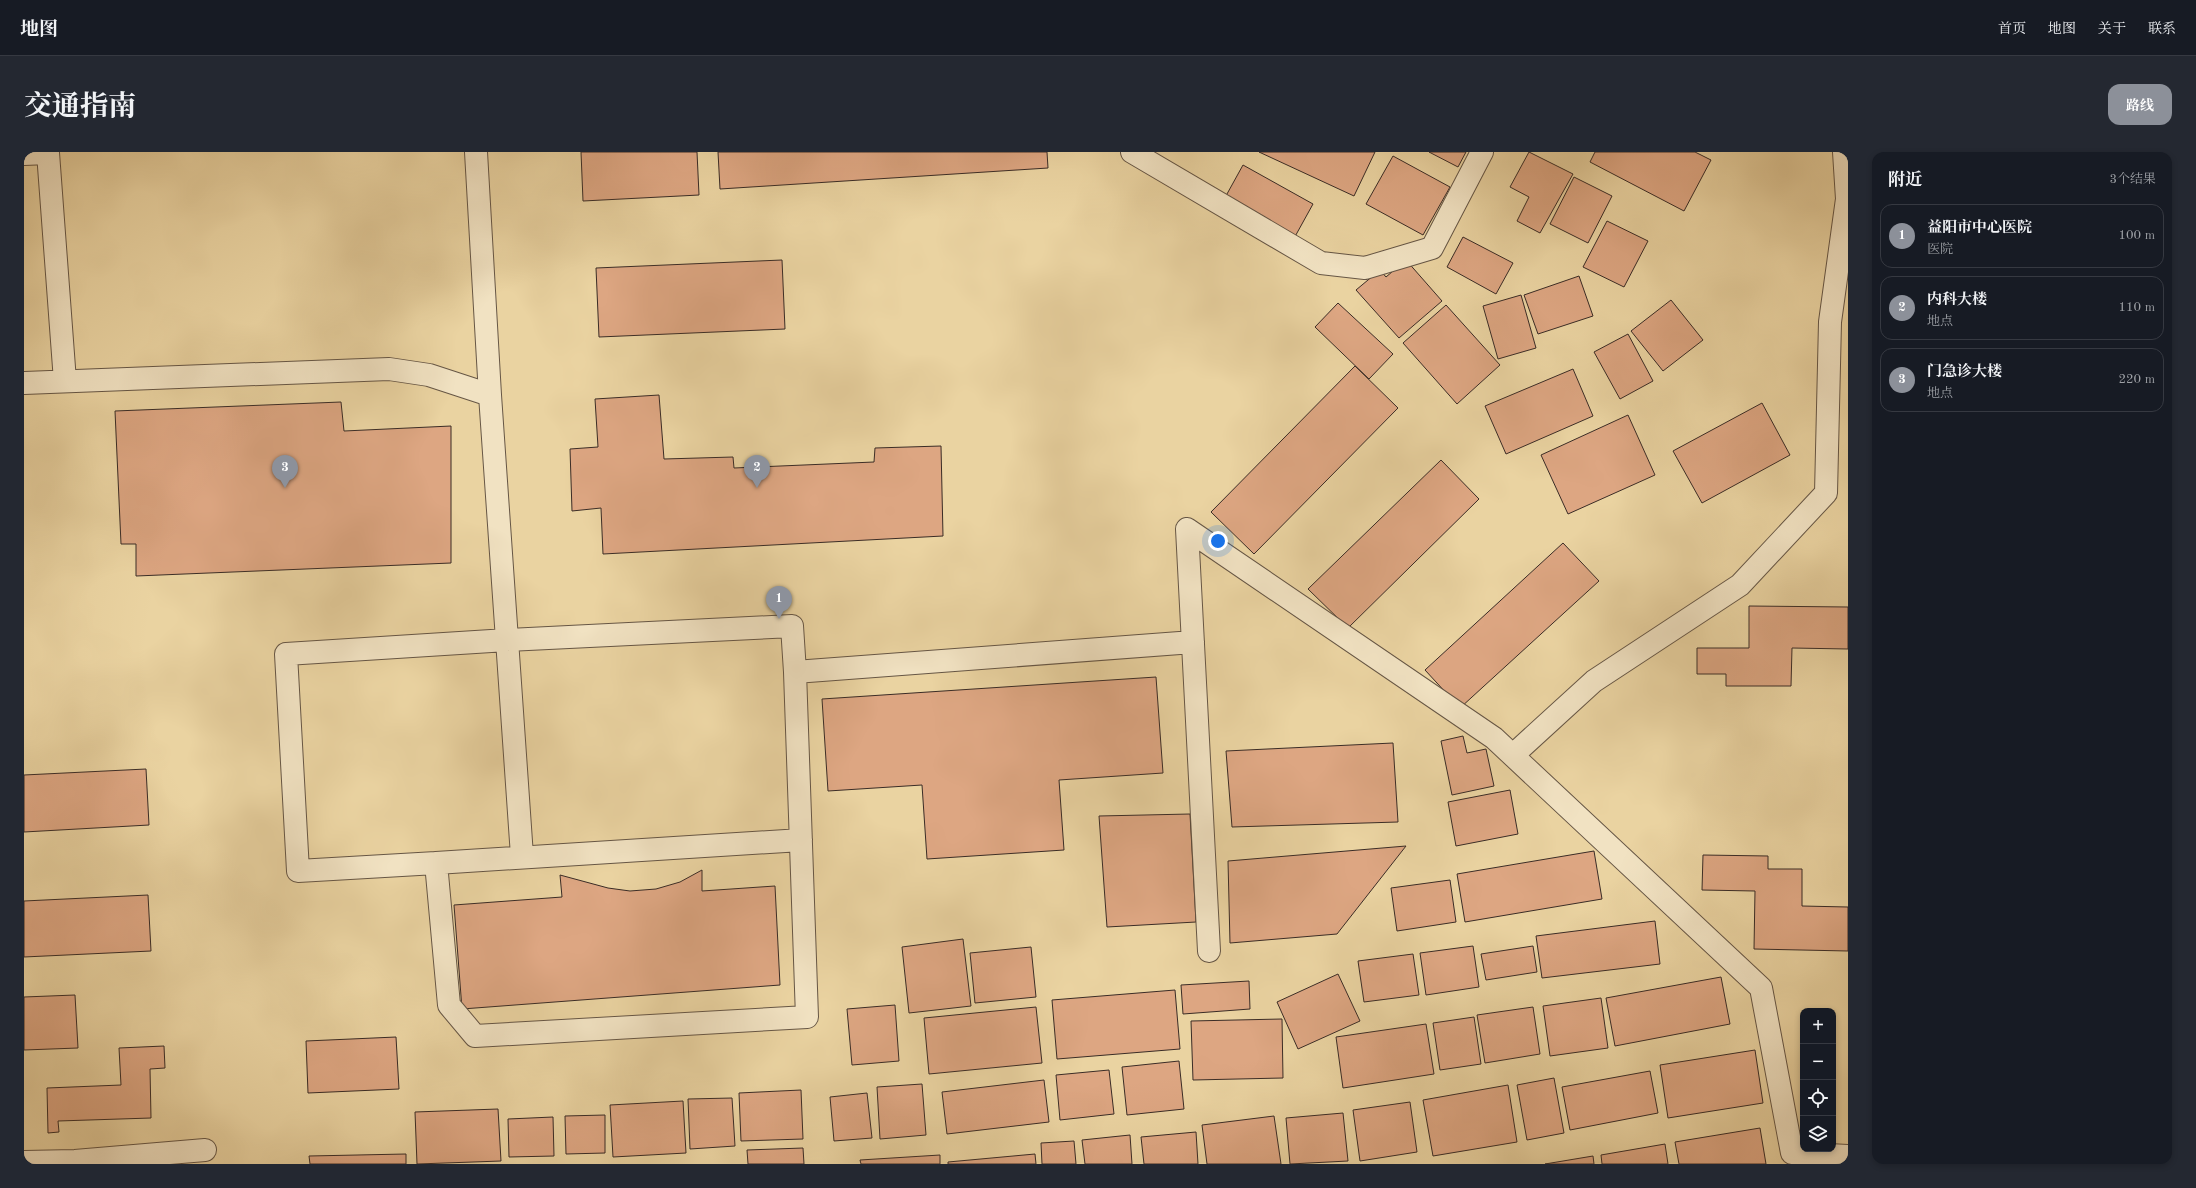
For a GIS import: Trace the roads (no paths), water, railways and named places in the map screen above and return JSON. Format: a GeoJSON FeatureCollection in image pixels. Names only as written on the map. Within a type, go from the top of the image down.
{"type":"FeatureCollection","features":[{"type":"Feature","properties":{"kind":"street"},"geometry":{"type":"LineString","coordinates":[[24,154],[49,152],[65,381]]}},
{"type":"Feature","properties":{"kind":"street"},"geometry":{"type":"LineString","coordinates":[[476,152],[490,395],[522,856]]}},
{"type":"Feature","properties":{"kind":"street"},"geometry":{"type":"LineString","coordinates":[[1132,152],[1321,263],[1365,268],[1432,248],[1482,152]]}},
{"type":"Feature","properties":{"kind":"street"},"geometry":{"type":"LineString","coordinates":[[1513,755],[1594,681],[1740,585],[1826,493],[1830,322],[1847,199],[1844,152]]}},
{"type":"Feature","properties":{"kind":"street"},"geometry":{"type":"LineString","coordinates":[[24,383],[389,369],[429,375],[490,395]]}},
{"type":"Feature","properties":{"kind":"street"},"geometry":{"type":"LineString","coordinates":[[1209,951],[1187,529],[1494,738],[1761,988],[1792,1158],[1848,1156]]}},
{"type":"Feature","properties":{"kind":"street"},"geometry":{"type":"LineString","coordinates":[[436,863],[449,1005],[475,1036],[807,1017],[801,840],[795,672],[792,626],[507,640],[286,654],[298,871],[801,840]]}},
{"type":"Feature","properties":{"kind":"street"},"geometry":{"type":"LineString","coordinates":[[795,672],[1193,642]]}},
{"type":"Feature","properties":{"kind":"street"},"geometry":{"type":"LineString","coordinates":[[24,1162],[75,1161],[205,1150]]}},
{"type":"Feature","properties":{"kind":"place","name":"门急诊大楼"},"geometry":{"type":"Point","coordinates":[285,488]}},
{"type":"Feature","properties":{"kind":"place","name":"内科大楼"},"geometry":{"type":"Point","coordinates":[757,488]}},
{"type":"Feature","properties":{"kind":"place","name":"益阳市中心医院"},"geometry":{"type":"Point","coordinates":[779,619]}}]}
